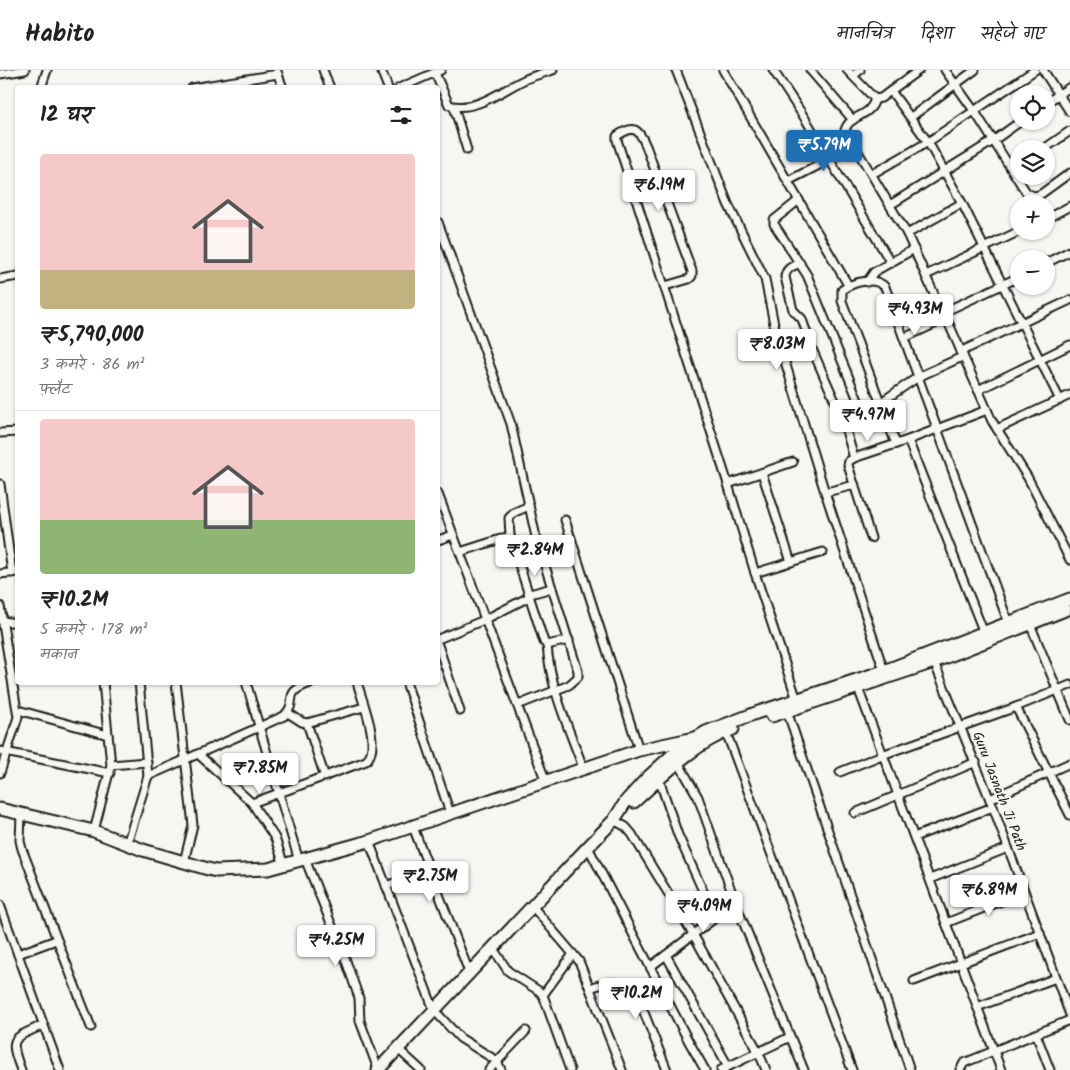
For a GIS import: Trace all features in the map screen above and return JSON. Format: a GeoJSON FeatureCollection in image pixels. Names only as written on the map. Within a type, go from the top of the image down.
{"type":"FeatureCollection","features":[{"type":"Feature","properties":{"kind":"main road"},"geometry":{"type":"LineString","coordinates":[[616,817],[626,801],[647,778],[681,747],[716,727],[884,671],[1070,600]]}},
{"type":"Feature","properties":{"kind":"main road"},"geometry":{"type":"LineString","coordinates":[[378,1070],[616,817],[678,762],[711,739],[726,732],[934,662],[1070,608]]}},
{"type":"Feature","properties":{"kind":"main road"},"geometry":{"type":"LineString","coordinates":[[0,809],[94,831],[127,844],[216,870],[259,870],[369,841],[639,750],[695,738],[711,739]]}},
{"type":"Feature","properties":{"kind":"street"},"geometry":{"type":"LineString","coordinates":[[0,74],[25,70]]}},
{"type":"Feature","properties":{"kind":"street"},"geometry":{"type":"LineString","coordinates":[[42,85],[47,70]]}},
{"type":"Feature","properties":{"kind":"street"},"geometry":{"type":"LineString","coordinates":[[323,70],[329,85]]}},
{"type":"Feature","properties":{"kind":"street"},"geometry":{"type":"LineString","coordinates":[[381,70],[387,85]]}},
{"type":"Feature","properties":{"kind":"street"},"geometry":{"type":"LineString","coordinates":[[406,85],[438,71],[449,105],[454,107],[478,104],[527,79],[553,70]]}},
{"type":"Feature","properties":{"kind":"street"},"geometry":{"type":"LineString","coordinates":[[676,70],[728,204],[765,279],[773,321],[884,671]]}},
{"type":"Feature","properties":{"kind":"street"},"geometry":{"type":"LineString","coordinates":[[723,70],[848,286]]}},
{"type":"Feature","properties":{"kind":"street"},"geometry":{"type":"LineString","coordinates":[[773,70],[891,262]]}},
{"type":"Feature","properties":{"kind":"street"},"geometry":{"type":"LineString","coordinates":[[810,70],[853,120]]}},
{"type":"Feature","properties":{"kind":"street"},"geometry":{"type":"LineString","coordinates":[[847,70],[875,99]]}},
{"type":"Feature","properties":{"kind":"street"},"geometry":{"type":"LineString","coordinates":[[853,76],[860,70]]}},
{"type":"Feature","properties":{"kind":"street"},"geometry":{"type":"LineString","coordinates":[[875,99],[881,98],[919,70]]}},
{"type":"Feature","properties":{"kind":"street"},"geometry":{"type":"LineString","coordinates":[[945,70],[993,141],[1010,161]]}},
{"type":"Feature","properties":{"kind":"street"},"geometry":{"type":"LineString","coordinates":[[911,117],[975,70]]}},
{"type":"Feature","properties":{"kind":"street"},"geometry":{"type":"LineString","coordinates":[[872,174],[928,142],[1035,70]]}},
{"type":"Feature","properties":{"kind":"street"},"geometry":{"type":"LineString","coordinates":[[1042,70],[1070,112]]}},
{"type":"Feature","properties":{"kind":"street"},"geometry":{"type":"LineString","coordinates":[[222,85],[277,72],[282,85]]}},
{"type":"Feature","properties":{"kind":"street"},"geometry":{"type":"LineString","coordinates":[[250,78],[251,85]]}},
{"type":"Feature","properties":{"kind":"street"},"geometry":{"type":"LineString","coordinates":[[1055,97],[1070,86]]}},
{"type":"Feature","properties":{"kind":"street"},"geometry":{"type":"LineString","coordinates":[[891,91],[928,142],[962,203],[1060,400]]}},
{"type":"Feature","properties":{"kind":"street"},"geometry":{"type":"LineString","coordinates":[[875,99],[870,110],[846,125],[845,130],[907,234],[938,303],[946,315],[961,354],[987,410],[1028,478],[1070,560]]}},
{"type":"Feature","properties":{"kind":"street"},"geometry":{"type":"LineString","coordinates":[[454,107],[467,150]]}},
{"type":"Feature","properties":{"kind":"street"},"geometry":{"type":"LineString","coordinates":[[890,204],[944,172],[1010,129]]}},
{"type":"Feature","properties":{"kind":"street"},"geometry":{"type":"LineString","coordinates":[[665,286],[689,278],[692,276],[692,270],[641,134],[638,130],[633,130],[621,133],[617,136],[617,140],[797,700]]}},
{"type":"Feature","properties":{"kind":"street"},"geometry":{"type":"LineString","coordinates":[[1055,142],[1070,132]]}},
{"type":"Feature","properties":{"kind":"street"},"geometry":{"type":"LineString","coordinates":[[788,181],[854,147]]}},
{"type":"Feature","properties":{"kind":"street"},"geometry":{"type":"LineString","coordinates":[[1055,183],[1070,173]]}},
{"type":"Feature","properties":{"kind":"street"},"geometry":{"type":"LineString","coordinates":[[1023,185],[1026,192],[1036,196],[1052,185]]}},
{"type":"Feature","properties":{"kind":"street"},"geometry":{"type":"LineString","coordinates":[[799,200],[774,220],[777,230],[807,275],[862,410]]}},
{"type":"Feature","properties":{"kind":"street"},"geometry":{"type":"LineString","coordinates":[[907,234],[962,203]]}},
{"type":"Feature","properties":{"kind":"street"},"geometry":{"type":"LineString","coordinates":[[1055,214],[1070,206]]}},
{"type":"Feature","properties":{"kind":"street"},"geometry":{"type":"LineString","coordinates":[[440,227],[512,424],[536,537],[578,671],[578,677],[569,685],[518,705]]}},
{"type":"Feature","properties":{"kind":"street"},"geometry":{"type":"LineString","coordinates":[[926,275],[1010,236]]}},
{"type":"Feature","properties":{"kind":"street"},"geometry":{"type":"LineString","coordinates":[[867,282],[874,272],[914,249]]}},
{"type":"Feature","properties":{"kind":"street"},"geometry":{"type":"LineString","coordinates":[[1055,258],[1070,251]]}},
{"type":"Feature","properties":{"kind":"street"},"geometry":{"type":"LineString","coordinates":[[800,263],[789,268],[785,276],[793,310],[802,319],[812,349],[842,417],[854,458]]}},
{"type":"Feature","properties":{"kind":"street"},"geometry":{"type":"LineString","coordinates":[[0,279],[15,276]]}},
{"type":"Feature","properties":{"kind":"street"},"geometry":{"type":"LineString","coordinates":[[896,444],[842,301],[842,290],[848,286],[875,281],[885,287],[1009,624]]}},
{"type":"Feature","properties":{"kind":"street"},"geometry":{"type":"LineString","coordinates":[[904,338],[1010,282]]}},
{"type":"Feature","properties":{"kind":"street"},"geometry":{"type":"LineString","coordinates":[[842,417],[880,403],[918,377],[1021,323],[1070,300]]}},
{"type":"Feature","properties":{"kind":"street"},"geometry":{"type":"LineString","coordinates":[[978,390],[1070,345]]}},
{"type":"Feature","properties":{"kind":"street"},"geometry":{"type":"LineString","coordinates":[[997,429],[1069,396]]}},
{"type":"Feature","properties":{"kind":"street"},"geometry":{"type":"LineString","coordinates":[[871,538],[848,464],[849,461],[987,410]]}},
{"type":"Feature","properties":{"kind":"street"},"geometry":{"type":"LineString","coordinates":[[0,433],[15,432]]}},
{"type":"Feature","properties":{"kind":"street"},"geometry":{"type":"LineString","coordinates":[[908,440],[984,633]]}},
{"type":"Feature","properties":{"kind":"street"},"geometry":{"type":"LineString","coordinates":[[728,484],[793,462]]}},
{"type":"Feature","properties":{"kind":"street"},"geometry":{"type":"LineString","coordinates":[[762,473],[791,562]]}},
{"type":"Feature","properties":{"kind":"street"},"geometry":{"type":"LineString","coordinates":[[0,484],[15,572],[0,574]]}},
{"type":"Feature","properties":{"kind":"street"},"geometry":{"type":"LineString","coordinates":[[826,492],[855,485]]}},
{"type":"Feature","properties":{"kind":"street"},"geometry":{"type":"LineString","coordinates":[[440,499],[546,782]]}},
{"type":"Feature","properties":{"kind":"street"},"geometry":{"type":"LineString","coordinates":[[529,506],[515,512],[509,518],[510,536],[544,642],[547,645],[548,661],[556,690],[584,770]]}},
{"type":"Feature","properties":{"kind":"street"},"geometry":{"type":"LineString","coordinates":[[565,520],[639,750]]}},
{"type":"Feature","properties":{"kind":"street"},"geometry":{"type":"LineString","coordinates":[[440,539],[453,535]]}},
{"type":"Feature","properties":{"kind":"street"},"geometry":{"type":"LineString","coordinates":[[460,552],[510,536]]}},
{"type":"Feature","properties":{"kind":"street"},"geometry":{"type":"LineString","coordinates":[[755,573],[822,552]]}},
{"type":"Feature","properties":{"kind":"street"},"geometry":{"type":"LineString","coordinates":[[440,638],[484,620],[529,597],[530,594],[552,588]]}},
{"type":"Feature","properties":{"kind":"street"},"geometry":{"type":"LineString","coordinates":[[0,606],[18,710],[17,725],[3,752],[0,773]]}},
{"type":"Feature","properties":{"kind":"street"},"geometry":{"type":"LineString","coordinates":[[2,621],[15,623]]}},
{"type":"Feature","properties":{"kind":"street"},"geometry":{"type":"LineString","coordinates":[[1030,624],[1070,718]]}},
{"type":"Feature","properties":{"kind":"street"},"geometry":{"type":"LineString","coordinates":[[547,645],[568,640]]}},
{"type":"Feature","properties":{"kind":"street"},"geometry":{"type":"LineString","coordinates":[[440,651],[460,711]]}},
{"type":"Feature","properties":{"kind":"street"},"geometry":{"type":"LineString","coordinates":[[10,661],[15,662]]}},
{"type":"Feature","properties":{"kind":"street","name":"Guru Jasnath Ji Path"},"geometry":{"type":"LineString","coordinates":[[934,662],[976,762],[1070,1015]]}},
{"type":"Feature","properties":{"kind":"street"},"geometry":{"type":"LineString","coordinates":[[94,831],[111,765],[103,685]]}},
{"type":"Feature","properties":{"kind":"street"},"geometry":{"type":"LineString","coordinates":[[127,844],[148,776],[139,685]]}},
{"type":"Feature","properties":{"kind":"street"},"geometry":{"type":"LineString","coordinates":[[176,685],[193,825],[184,862]]}},
{"type":"Feature","properties":{"kind":"street"},"geometry":{"type":"LineString","coordinates":[[247,685],[278,792],[302,860],[359,998],[360,1021],[378,1070]]}},
{"type":"Feature","properties":{"kind":"street"},"geometry":{"type":"LineString","coordinates":[[148,776],[284,716],[288,713],[292,693],[306,685]]}},
{"type":"Feature","properties":{"kind":"street"},"geometry":{"type":"LineString","coordinates":[[252,803],[278,792],[324,778],[366,761],[371,757],[371,730],[358,685]]}},
{"type":"Feature","properties":{"kind":"street"},"geometry":{"type":"LineString","coordinates":[[407,685],[450,813]]}},
{"type":"Feature","properties":{"kind":"street"},"geometry":{"type":"LineString","coordinates":[[840,772],[1070,685]]}},
{"type":"Feature","properties":{"kind":"street"},"geometry":{"type":"LineString","coordinates":[[858,688],[1001,1070]]}},
{"type":"Feature","properties":{"kind":"street"},"geometry":{"type":"LineString","coordinates":[[288,713],[307,723],[364,707]]}},
{"type":"Feature","properties":{"kind":"street"},"geometry":{"type":"LineString","coordinates":[[1016,707],[1070,815]]}},
{"type":"Feature","properties":{"kind":"street"},"geometry":{"type":"LineString","coordinates":[[18,710],[108,735]]}},
{"type":"Feature","properties":{"kind":"street"},"geometry":{"type":"LineString","coordinates":[[787,711],[910,1070]]}},
{"type":"Feature","properties":{"kind":"street"},"geometry":{"type":"LineString","coordinates":[[307,723],[324,778]]}},
{"type":"Feature","properties":{"kind":"street"},"geometry":{"type":"LineString","coordinates":[[726,732],[852,1070]]}},
{"type":"Feature","properties":{"kind":"street"},"geometry":{"type":"LineString","coordinates":[[3,752],[110,773]]}},
{"type":"Feature","properties":{"kind":"street"},"geometry":{"type":"LineString","coordinates":[[198,754],[252,803],[275,838],[284,864]]}},
{"type":"Feature","properties":{"kind":"street"},"geometry":{"type":"LineString","coordinates":[[111,765],[147,762]]}},
{"type":"Feature","properties":{"kind":"street"},"geometry":{"type":"LineString","coordinates":[[678,762],[698,797],[737,907],[804,1070]]}},
{"type":"Feature","properties":{"kind":"street"},"geometry":{"type":"LineString","coordinates":[[855,813],[976,762]]}},
{"type":"Feature","properties":{"kind":"street"},"geometry":{"type":"LineString","coordinates":[[990,799],[1070,763]]}},
{"type":"Feature","properties":{"kind":"street"},"geometry":{"type":"LineString","coordinates":[[660,779],[678,835],[715,918]]}},
{"type":"Feature","properties":{"kind":"street"},"geometry":{"type":"LineString","coordinates":[[914,837],[993,807]]}},
{"type":"Feature","properties":{"kind":"street"},"geometry":{"type":"LineString","coordinates":[[21,814],[20,841],[22,849],[91,1028]]}},
{"type":"Feature","properties":{"kind":"street"},"geometry":{"type":"LineString","coordinates":[[616,817],[632,834],[693,934],[759,1053],[766,1070]]}},
{"type":"Feature","properties":{"kind":"street"},"geometry":{"type":"LineString","coordinates":[[413,826],[469,972]]}},
{"type":"Feature","properties":{"kind":"street"},"geometry":{"type":"LineString","coordinates":[[369,841],[434,1010],[460,1038],[497,1061],[501,1070]]}},
{"type":"Feature","properties":{"kind":"street"},"geometry":{"type":"LineString","coordinates":[[588,847],[705,1070]]}},
{"type":"Feature","properties":{"kind":"street"},"geometry":{"type":"LineString","coordinates":[[930,879],[1008,848]]}},
{"type":"Feature","properties":{"kind":"street"},"geometry":{"type":"LineString","coordinates":[[386,886],[429,870]]}},
{"type":"Feature","properties":{"kind":"street"},"geometry":{"type":"LineString","coordinates":[[946,923],[1024,892]]}},
{"type":"Feature","properties":{"kind":"street"},"geometry":{"type":"LineString","coordinates":[[0,905],[60,1070]]}},
{"type":"Feature","properties":{"kind":"street"},"geometry":{"type":"LineString","coordinates":[[532,906],[579,961],[622,1070]]}},
{"type":"Feature","properties":{"kind":"street"},"geometry":{"type":"LineString","coordinates":[[650,967],[715,918],[737,907]]}},
{"type":"Feature","properties":{"kind":"street"},"geometry":{"type":"LineString","coordinates":[[914,981],[1040,933]]}},
{"type":"Feature","properties":{"kind":"street"},"geometry":{"type":"LineString","coordinates":[[18,954],[56,940]]}},
{"type":"Feature","properties":{"kind":"street"},"geometry":{"type":"LineString","coordinates":[[492,947],[508,971],[539,991],[543,996],[570,1070]]}},
{"type":"Feature","properties":{"kind":"street"},"geometry":{"type":"LineString","coordinates":[[543,996],[573,954]]}},
{"type":"Feature","properties":{"kind":"street"},"geometry":{"type":"LineString","coordinates":[[666,955],[728,1066]]}},
{"type":"Feature","properties":{"kind":"street"},"geometry":{"type":"LineString","coordinates":[[977,1008],[1056,978]]}},
{"type":"Feature","properties":{"kind":"street"},"geometry":{"type":"LineString","coordinates":[[590,988],[608,982],[616,982],[632,990],[637,995],[667,1070]]}},
{"type":"Feature","properties":{"kind":"street"},"geometry":{"type":"LineString","coordinates":[[960,1070],[964,1064],[1070,1020]]}},
{"type":"Feature","properties":{"kind":"street"},"geometry":{"type":"LineString","coordinates":[[21,1070],[13,1049],[14,1041],[18,1036],[43,1025]]}},
{"type":"Feature","properties":{"kind":"street"},"geometry":{"type":"LineString","coordinates":[[488,1070],[526,1031]]}},
{"type":"Feature","properties":{"kind":"street"},"geometry":{"type":"LineString","coordinates":[[1036,1034],[1050,1070]]}},
{"type":"Feature","properties":{"kind":"street"},"geometry":{"type":"LineString","coordinates":[[722,1070],[790,1037]]}},
{"type":"Feature","properties":{"kind":"street"},"geometry":{"type":"LineString","coordinates":[[397,1048],[420,1070]]}}]}
